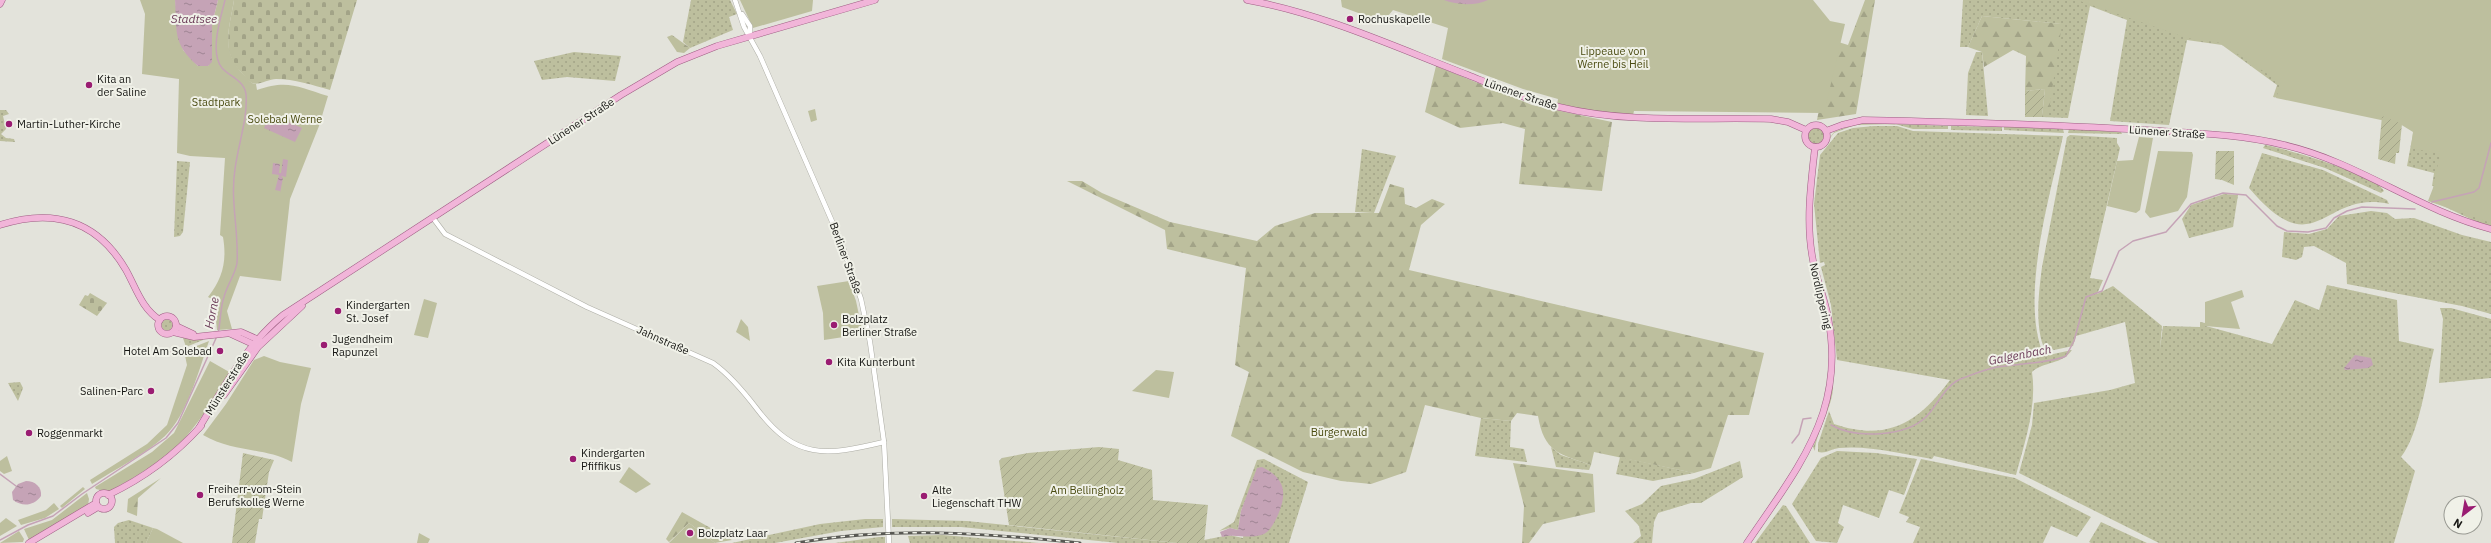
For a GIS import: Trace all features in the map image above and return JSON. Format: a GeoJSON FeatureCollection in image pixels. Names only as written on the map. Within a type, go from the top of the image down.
{"type":"FeatureCollection","features":[{"type":"Feature","properties":{"kind":"main road"},"geometry":{"type":"LineString","coordinates":[[0,4],[2,0]]}},
{"type":"Feature","properties":{"kind":"main road","name":"Lünener Straße"},"geometry":{"type":"LineString","coordinates":[[257,343],[313,296],[646,80],[685,59],[750,35],[875,0]]}},
{"type":"Feature","properties":{"kind":"main road","name":"Lünener Straße"},"geometry":{"type":"LineString","coordinates":[[1247,0],[1298,11],[1335,23],[1515,94],[1560,107],[1630,118],[1776,120],[1806,130]]}},
{"type":"Feature","properties":{"kind":"main road","name":"Lünener Straße"},"geometry":{"type":"LineString","coordinates":[[1826,131],[1842,124],[1863,120],[2014,123],[2246,138],[2285,145],[2326,158],[2366,175],[2428,207],[2491,229]]}},
{"type":"Feature","properties":{"kind":"main road"},"geometry":{"type":"LineString","coordinates":[[1816,124],[1826,131],[1826,141],[1821,146],[1815,147],[1807,142],[1804,136],[1806,130],[1810,126],[1816,124]]}},
{"type":"Feature","properties":{"kind":"main road","name":"Nordlippering"},"geometry":{"type":"LineString","coordinates":[[1748,543],[1807,450],[1819,425],[1827,395],[1832,359],[1831,342],[1828,317],[1812,256],[1809,222],[1815,147]]}},
{"type":"Feature","properties":{"kind":"main road"},"geometry":{"type":"LineString","coordinates":[[0,225],[23,218],[40,217],[70,222],[88,230],[113,251],[144,305],[160,320]]}},
{"type":"Feature","properties":{"kind":"main road"},"geometry":{"type":"LineString","coordinates":[[166,316],[172,317],[175,329],[168,334],[162,332],[158,325],[160,320],[166,316]]}},
{"type":"Feature","properties":{"kind":"main road"},"geometry":{"type":"LineString","coordinates":[[175,329],[198,336],[226,334],[257,343]]}},
{"type":"Feature","properties":{"kind":"main road","name":"Münsterstraße"},"geometry":{"type":"LineString","coordinates":[[29,543],[97,505],[107,508],[110,497],[163,463],[199,428],[257,343]]}},
{"type":"Feature","properties":{"kind":"main road","name":"Münsterstraße"},"geometry":{"type":"LineString","coordinates":[[37,543],[97,505],[99,495],[110,497]]}},
{"type":"Feature","properties":{"kind":"street","name":"Berliner Straße"},"geometry":{"type":"LineString","coordinates":[[735,0],[740,11],[744,27],[750,35],[851,269],[868,333],[884,442],[889,543]]}},
{"type":"Feature","properties":{"kind":"street","name":"Jahnstraße"},"geometry":{"type":"LineString","coordinates":[[433,218],[445,234],[562,295],[712,363],[732,379],[773,429],[796,446],[825,452],[884,442]]}},
{"type":"Feature","properties":{"kind":"green space"},"geometry":{"type":"Polygon","coordinates":[[[140,0],[175,0],[183,50],[198,66],[208,66],[212,56],[212,24],[218,0],[234,0],[228,40],[229,48],[236,66],[250,81],[256,84],[257,90],[277,85],[285,85],[301,87],[328,96],[319,126],[290,199],[281,281],[240,276],[227,311],[232,329],[217,330],[214,300],[208,297],[217,283],[223,269],[224,262],[223,237],[220,235],[225,158],[190,156],[177,153],[179,79],[142,74],[145,14],[140,0]]]}},
{"type":"Feature","properties":{"kind":"green space"},"geometry":{"type":"Polygon","coordinates":[[[234,0],[357,0],[330,90],[283,79],[273,79],[257,84],[249,81],[230,56],[228,38],[234,0]]]}},
{"type":"Feature","properties":{"kind":"green space"},"geometry":{"type":"Polygon","coordinates":[[[691,0],[730,0],[737,14],[729,17],[733,30],[690,48],[683,42],[691,0]]]}},
{"type":"Feature","properties":{"kind":"green space"},"geometry":{"type":"Polygon","coordinates":[[[740,0],[813,0],[812,11],[753,28],[740,0]]]}},
{"type":"Feature","properties":{"kind":"green space","name":"Lippeaue von Werne bis Heil"},"geometry":{"type":"Polygon","coordinates":[[[1341,0],[1813,0],[1830,21],[1845,24],[1824,113],[1634,111],[1633,115],[1617,115],[1557,105],[1558,99],[1523,89],[1442,59],[1448,28],[1393,10],[1383,22],[1342,7],[1341,0]]]}},
{"type":"Feature","properties":{"kind":"green space"},"geometry":{"type":"Polygon","coordinates":[[[1865,0],[1875,0],[1856,114],[1817,120],[1832,40],[1848,45],[1865,0]]]}},
{"type":"Feature","properties":{"kind":"green space"},"geometry":{"type":"Polygon","coordinates":[[[1963,0],[2491,0],[2491,226],[2479,223],[2439,204],[2445,187],[2432,186],[2434,173],[2407,166],[2414,128],[2394,118],[2273,97],[2277,85],[2222,45],[2187,40],[2169,125],[2110,121],[2127,20],[2090,6],[2068,118],[2042,117],[2061,24],[1982,16],[1968,47],[1960,47],[1963,0]]]}},
{"type":"Feature","properties":{"kind":"green space"},"geometry":{"type":"Polygon","coordinates":[[[2077,0],[2491,0],[2491,223],[2428,201],[2433,188],[2440,154],[2411,148],[2413,132],[2400,124],[2276,98],[2281,83],[2221,43],[2187,38],[2077,0]]]}},
{"type":"Feature","properties":{"kind":"green space"},"geometry":{"type":"Polygon","coordinates":[[[1982,16],[2062,24],[2048,117],[2042,117],[2045,89],[2025,91],[2026,56],[2013,50],[1984,67],[1982,52],[1968,47],[1982,16]]]}},
{"type":"Feature","properties":{"kind":"green space"},"geometry":{"type":"Polygon","coordinates":[[[672,35],[690,48],[684,53],[677,52],[667,37],[672,35]]]}},
{"type":"Feature","properties":{"kind":"green space"},"geometry":{"type":"Polygon","coordinates":[[[574,52],[621,56],[615,81],[567,77],[542,80],[534,61],[574,52]]]}},
{"type":"Feature","properties":{"kind":"green space"},"geometry":{"type":"Polygon","coordinates":[[[1976,52],[1982,52],[1988,116],[1966,115],[1968,73],[1976,52]]]}},
{"type":"Feature","properties":{"kind":"green space"},"geometry":{"type":"Polygon","coordinates":[[[1436,66],[1532,105],[1612,122],[1602,191],[1519,184],[1525,129],[1503,123],[1460,128],[1425,112],[1436,66]]]}},
{"type":"Feature","properties":{"kind":"green space"},"geometry":{"type":"Polygon","coordinates":[[[2045,89],[2042,117],[2025,117],[2025,91],[2045,89]]]}},
{"type":"Feature","properties":{"kind":"green space"},"geometry":{"type":"Polygon","coordinates":[[[815,109],[817,120],[811,122],[808,111],[815,109]]]}},
{"type":"Feature","properties":{"kind":"green space"},"geometry":{"type":"Polygon","coordinates":[[[0,110],[6,110],[9,114],[3,116],[6,129],[1,134],[6,138],[14,139],[15,142],[0,141],[0,110]]]}},
{"type":"Feature","properties":{"kind":"green space"},"geometry":{"type":"Polygon","coordinates":[[[2382,116],[2402,124],[2399,153],[2396,153],[2395,164],[2378,159],[2382,116]]]}},
{"type":"Feature","properties":{"kind":"green space"},"geometry":{"type":"Polygon","coordinates":[[[1855,124],[1894,124],[1855,125],[1834,133],[1818,154],[1834,132],[1855,124]]]}},
{"type":"Feature","properties":{"kind":"green space"},"geometry":{"type":"Polygon","coordinates":[[[1895,124],[1948,126],[1948,129],[1913,129],[1895,124]]]}},
{"type":"Feature","properties":{"kind":"green space"},"geometry":{"type":"Polygon","coordinates":[[[1816,126],[1822,129],[1825,135],[1822,141],[1816,144],[1810,141],[1807,135],[1810,129],[1816,126]]]}},
{"type":"Feature","properties":{"kind":"green space"},"geometry":{"type":"Polygon","coordinates":[[[1897,126],[1913,131],[2063,136],[2039,247],[2035,306],[2037,333],[2044,356],[2072,350],[2068,355],[2058,361],[2042,366],[2032,372],[2032,411],[2016,475],[1934,456],[1932,459],[1873,449],[1850,447],[1818,452],[1818,444],[1829,411],[1834,424],[1853,429],[1870,431],[1886,429],[1900,425],[1913,418],[1926,408],[1950,380],[1837,360],[1831,305],[1821,267],[1825,265],[1824,262],[1820,263],[1814,204],[1820,155],[1838,133],[1853,128],[1897,126]]]}},
{"type":"Feature","properties":{"kind":"green space"},"geometry":{"type":"Polygon","coordinates":[[[1951,126],[2002,127],[2002,131],[1951,130],[1951,126]]]}},
{"type":"Feature","properties":{"kind":"green space"},"geometry":{"type":"Polygon","coordinates":[[[2004,126],[2063,129],[2064,133],[2004,130],[2004,126]]]}},
{"type":"Feature","properties":{"kind":"green space"},"geometry":{"type":"Polygon","coordinates":[[[2069,129],[2121,132],[2122,134],[2068,133],[2069,129]]]}},
{"type":"Feature","properties":{"kind":"green space"},"geometry":{"type":"Polygon","coordinates":[[[2070,135],[2117,138],[2117,143],[2120,148],[2090,278],[2103,280],[2097,294],[2113,286],[2162,326],[2160,349],[2163,326],[2200,327],[2200,322],[2205,323],[2206,326],[2272,344],[2295,300],[2319,310],[2327,285],[2397,300],[2399,341],[2434,349],[2418,420],[2408,447],[2401,457],[2415,471],[2394,543],[2159,543],[2019,473],[2032,425],[2034,403],[2110,390],[2135,383],[2125,322],[2076,336],[2073,346],[2054,350],[2043,345],[2038,317],[2042,267],[2067,137],[2070,135]]]}},
{"type":"Feature","properties":{"kind":"green space"},"geometry":{"type":"Polygon","coordinates":[[[2139,137],[2153,138],[2140,210],[2136,213],[2107,206],[2117,161],[2133,160],[2139,137]]]}},
{"type":"Feature","properties":{"kind":"green space"},"geometry":{"type":"Polygon","coordinates":[[[2265,145],[2291,151],[2349,171],[2366,178],[2378,185],[2384,191],[2381,193],[2325,168],[2263,148],[2265,145]]]}},
{"type":"Feature","properties":{"kind":"green space"},"geometry":{"type":"Polygon","coordinates":[[[1362,149],[1396,156],[1374,213],[1355,212],[1362,149]]]}},
{"type":"Feature","properties":{"kind":"green space"},"geometry":{"type":"Polygon","coordinates":[[[2158,151],[2192,152],[2193,155],[2187,197],[2178,211],[2150,218],[2145,212],[2158,151]]]}},
{"type":"Feature","properties":{"kind":"green space"},"geometry":{"type":"Polygon","coordinates":[[[2216,151],[2234,151],[2234,185],[2215,179],[2216,151]]]}},
{"type":"Feature","properties":{"kind":"green space"},"geometry":{"type":"Polygon","coordinates":[[[2262,153],[2323,170],[2387,200],[2389,204],[2367,202],[2348,206],[2319,220],[2306,224],[2290,222],[2272,211],[2249,188],[2262,153]]]}},
{"type":"Feature","properties":{"kind":"green space"},"geometry":{"type":"Polygon","coordinates":[[[177,161],[190,162],[183,232],[180,236],[174,237],[177,161]]]}},
{"type":"Feature","properties":{"kind":"green space","name":"Bürgerwald"},"geometry":{"type":"Polygon","coordinates":[[[1067,181],[1082,181],[1102,193],[1170,222],[1257,241],[1275,226],[1315,213],[1379,213],[1390,184],[1404,188],[1405,204],[1416,208],[1432,199],[1445,204],[1421,225],[1409,270],[1764,353],[1749,415],[1728,415],[1711,468],[1694,473],[1594,452],[1591,465],[1570,458],[1555,450],[1544,437],[1538,416],[1517,413],[1511,421],[1481,418],[1425,405],[1406,472],[1371,484],[1341,481],[1303,472],[1231,436],[1249,372],[1235,365],[1246,268],[1167,249],[1165,230],[1067,181]]]}},
{"type":"Feature","properties":{"kind":"green space"},"geometry":{"type":"Polygon","coordinates":[[[2224,194],[2238,195],[2233,227],[2189,238],[2182,219],[2191,205],[2224,194]]]}},
{"type":"Feature","properties":{"kind":"green space"},"geometry":{"type":"Polygon","coordinates":[[[2371,211],[2387,213],[2395,219],[2414,218],[2462,235],[2491,242],[2491,314],[2462,306],[2347,284],[2346,263],[2314,246],[2304,247],[2302,257],[2296,260],[2282,257],[2284,232],[2309,234],[2327,229],[2339,216],[2371,211]]]}},
{"type":"Feature","properties":{"kind":"green space"},"geometry":{"type":"Polygon","coordinates":[[[849,281],[856,301],[863,334],[824,340],[823,313],[817,286],[849,281]]]}},
{"type":"Feature","properties":{"kind":"green space"},"geometry":{"type":"Polygon","coordinates":[[[2242,290],[2244,297],[2231,302],[2240,329],[2205,326],[2205,302],[2242,290]]]}},
{"type":"Feature","properties":{"kind":"green space"},"geometry":{"type":"Polygon","coordinates":[[[90,293],[107,303],[97,316],[79,305],[85,295],[88,296],[90,293]]]}},
{"type":"Feature","properties":{"kind":"green space"},"geometry":{"type":"Polygon","coordinates":[[[424,299],[437,303],[428,338],[414,335],[424,299]]]}},
{"type":"Feature","properties":{"kind":"green space"},"geometry":{"type":"Polygon","coordinates":[[[2440,308],[2451,308],[2491,319],[2491,378],[2439,383],[2443,319],[2440,308]]]}},
{"type":"Feature","properties":{"kind":"green space"},"geometry":{"type":"Polygon","coordinates":[[[741,319],[748,327],[750,341],[736,332],[741,319]]]}},
{"type":"Feature","properties":{"kind":"green space"},"geometry":{"type":"Polygon","coordinates":[[[165,320],[169,320],[171,321],[171,329],[165,330],[162,327],[162,323],[165,320]]]}},
{"type":"Feature","properties":{"kind":"green space"},"geometry":{"type":"Polygon","coordinates":[[[183,338],[203,339],[203,340],[186,347],[183,338]]]}},
{"type":"Feature","properties":{"kind":"green space"},"geometry":{"type":"Polygon","coordinates":[[[209,341],[192,392],[173,427],[157,443],[130,462],[92,484],[90,480],[147,444],[167,425],[187,365],[184,351],[209,341]]]}},
{"type":"Feature","properties":{"kind":"green space"},"geometry":{"type":"Polygon","coordinates":[[[264,356],[280,362],[311,368],[301,404],[292,462],[271,454],[226,445],[203,435],[226,404],[254,360],[264,356]]]}},
{"type":"Feature","properties":{"kind":"green space"},"geometry":{"type":"Polygon","coordinates":[[[210,361],[231,373],[203,415],[184,439],[158,462],[118,487],[108,492],[96,489],[95,487],[152,452],[174,433],[210,361]]]}},
{"type":"Feature","properties":{"kind":"green space"},"geometry":{"type":"Polygon","coordinates":[[[1156,370],[1174,372],[1169,398],[1132,391],[1156,370]]]}},
{"type":"Feature","properties":{"kind":"green space"},"geometry":{"type":"Polygon","coordinates":[[[1832,381],[1832,397],[1818,435],[1815,451],[1813,447],[1826,413],[1832,381]]]}},
{"type":"Feature","properties":{"kind":"green space"},"geometry":{"type":"Polygon","coordinates":[[[20,382],[23,388],[18,401],[8,383],[20,382]]]}},
{"type":"Feature","properties":{"kind":"green space"},"geometry":{"type":"Polygon","coordinates":[[[1481,418],[1511,421],[1510,447],[1524,449],[1527,462],[1475,456],[1481,418]]]}},
{"type":"Feature","properties":{"kind":"green space","name":"Am Bellingholz"},"geometry":{"type":"Polygon","coordinates":[[[1099,447],[1119,449],[1118,460],[1152,470],[1153,500],[1208,505],[1204,543],[1177,543],[1009,525],[999,461],[1002,458],[1028,453],[1099,447]]]}},
{"type":"Feature","properties":{"kind":"green space"},"geometry":{"type":"Polygon","coordinates":[[[1551,447],[1561,455],[1591,465],[1589,470],[1556,467],[1551,447]]]}},
{"type":"Feature","properties":{"kind":"green space"},"geometry":{"type":"Polygon","coordinates":[[[1837,451],[1876,453],[1917,459],[1904,495],[1889,490],[1879,518],[1843,505],[1838,523],[1844,527],[1837,543],[1816,541],[1792,504],[1821,458],[1837,451]]]}},
{"type":"Feature","properties":{"kind":"green space"},"geometry":{"type":"Polygon","coordinates":[[[243,453],[274,460],[269,472],[262,519],[259,519],[255,543],[232,543],[243,453]]]}},
{"type":"Feature","properties":{"kind":"green space"},"geometry":{"type":"Polygon","coordinates":[[[7,456],[12,471],[4,474],[0,471],[0,461],[7,456]]]}},
{"type":"Feature","properties":{"kind":"green space"},"geometry":{"type":"Polygon","coordinates":[[[1620,457],[1694,473],[1653,481],[1616,474],[1620,457]]]}},
{"type":"Feature","properties":{"kind":"green space"},"geometry":{"type":"Polygon","coordinates":[[[1264,459],[1308,482],[1289,543],[1204,543],[1204,540],[1229,535],[1243,538],[1250,489],[1241,511],[1238,530],[1230,528],[1219,531],[1234,522],[1257,460],[1264,459]]]}},
{"type":"Feature","properties":{"kind":"green space"},"geometry":{"type":"Polygon","coordinates":[[[1921,459],[2015,478],[2091,517],[2077,537],[2051,526],[2043,543],[1913,543],[1920,527],[1906,522],[1909,517],[1899,513],[1921,459]]]}},
{"type":"Feature","properties":{"kind":"green space"},"geometry":{"type":"Polygon","coordinates":[[[1740,461],[1743,477],[1701,503],[1691,503],[1658,513],[1654,522],[1652,543],[1633,543],[1641,536],[1639,526],[1625,511],[1642,504],[1661,486],[1694,479],[1740,461]]]}},
{"type":"Feature","properties":{"kind":"green space"},"geometry":{"type":"Polygon","coordinates":[[[1513,463],[1593,474],[1595,512],[1543,524],[1529,543],[1522,543],[1524,506],[1513,463]]]}},
{"type":"Feature","properties":{"kind":"green space"},"geometry":{"type":"Polygon","coordinates":[[[629,467],[651,484],[636,493],[619,482],[629,467]]]}},
{"type":"Feature","properties":{"kind":"green space"},"geometry":{"type":"Polygon","coordinates":[[[161,478],[138,498],[137,516],[127,512],[128,499],[161,478]]]}},
{"type":"Feature","properties":{"kind":"green space"},"geometry":{"type":"Polygon","coordinates":[[[83,487],[85,489],[62,508],[60,506],[83,487]]]}},
{"type":"Feature","properties":{"kind":"green space"},"geometry":{"type":"Polygon","coordinates":[[[87,493],[89,499],[88,505],[29,540],[24,529],[52,520],[87,493]]]}},
{"type":"Feature","properties":{"kind":"green space"},"geometry":{"type":"Polygon","coordinates":[[[54,503],[59,509],[45,518],[21,525],[18,520],[46,510],[54,503]]]}},
{"type":"Feature","properties":{"kind":"green space"},"geometry":{"type":"Polygon","coordinates":[[[1783,505],[1786,506],[1810,543],[1755,543],[1783,505]]]}},
{"type":"Feature","properties":{"kind":"green space"},"geometry":{"type":"Polygon","coordinates":[[[682,512],[732,540],[715,543],[689,523],[669,542],[666,539],[682,512]]]}},
{"type":"Feature","properties":{"kind":"green space"},"geometry":{"type":"Polygon","coordinates":[[[6,518],[17,526],[0,536],[0,523],[6,518]]]}},
{"type":"Feature","properties":{"kind":"green space"},"geometry":{"type":"Polygon","coordinates":[[[865,519],[883,519],[883,527],[841,531],[775,543],[732,543],[820,524],[865,519]]]}},
{"type":"Feature","properties":{"kind":"green space"},"geometry":{"type":"Polygon","coordinates":[[[892,519],[967,521],[1177,543],[1118,543],[961,527],[892,527],[892,519]]]}},
{"type":"Feature","properties":{"kind":"green space"},"geometry":{"type":"Polygon","coordinates":[[[129,520],[153,528],[146,543],[115,543],[114,527],[118,523],[129,520]]]}},
{"type":"Feature","properties":{"kind":"green space"},"geometry":{"type":"Polygon","coordinates":[[[2101,522],[2147,543],[2089,542],[2101,522]]]}},
{"type":"Feature","properties":{"kind":"green space","name":"Bolzplatz Laar"},"geometry":{"type":"Polygon","coordinates":[[[689,523],[715,543],[669,543],[689,523]]]}},
{"type":"Feature","properties":{"kind":"green space"},"geometry":{"type":"Polygon","coordinates":[[[153,528],[157,529],[183,543],[146,543],[153,528]]]}},
{"type":"Feature","properties":{"kind":"green space"},"geometry":{"type":"Polygon","coordinates":[[[19,531],[24,539],[23,542],[0,543],[19,531]]]}},
{"type":"Feature","properties":{"kind":"green space"},"geometry":{"type":"Polygon","coordinates":[[[419,533],[430,539],[428,543],[417,543],[419,533]]]}},
{"type":"Feature","properties":{"kind":"green space"},"geometry":{"type":"Polygon","coordinates":[[[942,535],[1039,543],[910,543],[908,536],[942,535]]]}},
{"type":"Feature","properties":{"kind":"green space"},"geometry":{"type":"Polygon","coordinates":[[[885,537],[885,543],[835,543],[885,537]]]}},
{"type":"Feature","properties":{"kind":"water","name":"Stadtsee"},"geometry":{"type":"Polygon","coordinates":[[[175,0],[218,0],[212,24],[212,62],[208,66],[198,66],[184,51],[180,43],[176,28],[175,0]]]}},
{"type":"Feature","properties":{"kind":"water"},"geometry":{"type":"Polygon","coordinates":[[[1444,0],[1488,0],[1466,4],[1444,0]]]}},
{"type":"Feature","properties":{"kind":"water"},"geometry":{"type":"Polygon","coordinates":[[[270,114],[302,128],[295,142],[264,128],[270,114]]]}},
{"type":"Feature","properties":{"kind":"water"},"geometry":{"type":"Polygon","coordinates":[[[283,159],[288,160],[286,177],[281,176],[283,178],[280,193],[280,191],[275,190],[279,175],[272,174],[273,163],[280,164],[279,173],[281,173],[283,159]]]}},
{"type":"Feature","properties":{"kind":"water"},"geometry":{"type":"Polygon","coordinates":[[[2355,355],[2371,358],[2373,365],[2368,368],[2345,370],[2344,368],[2355,355]]]}},
{"type":"Feature","properties":{"kind":"water"},"geometry":{"type":"Polygon","coordinates":[[[1262,467],[1276,477],[1283,488],[1282,502],[1273,524],[1266,533],[1258,536],[1222,537],[1220,532],[1230,528],[1238,530],[1241,511],[1257,468],[1262,467]]]}},
{"type":"Feature","properties":{"kind":"water"},"geometry":{"type":"Polygon","coordinates":[[[26,481],[32,482],[39,487],[41,496],[31,504],[20,504],[13,500],[12,492],[18,484],[26,481]]]}},
{"type":"Feature","properties":{"kind":"waterway","name":"Horne"},"geometry":{"type":"LineString","coordinates":[[218,333],[223,301],[227,288],[235,272],[237,263],[237,239],[233,193],[236,160],[246,112],[246,94],[243,85],[222,68],[216,53],[217,34],[225,0]]}},
{"type":"Feature","properties":{"kind":"waterway","name":"Galgenbach"},"geometry":{"type":"LineString","coordinates":[[2432,202],[2474,192],[2479,188],[2491,143]]}},
{"type":"Feature","properties":{"kind":"waterway","name":"Galgenbach"},"geometry":{"type":"LineString","coordinates":[[1831,425],[1841,429],[1867,434],[1880,434],[1906,429],[1917,424],[1926,417],[1951,385],[1963,378],[1993,368],[2043,362],[2066,356],[2074,341],[2086,297],[2102,291],[2119,251],[2133,241],[2166,232],[2191,204],[2223,193],[2246,195],[2277,226],[2287,231],[2308,232],[2326,228],[2334,218],[2347,211],[2362,207],[2415,209]]}},
{"type":"Feature","properties":{"kind":"waterway","name":"Horne"},"geometry":{"type":"LineString","coordinates":[[0,540],[28,525],[53,516],[82,494],[166,438],[178,423],[217,336]]}},
{"type":"Feature","properties":{"kind":"waterway"},"geometry":{"type":"LineString","coordinates":[[171,352],[179,349]]}},
{"type":"Feature","properties":{"kind":"waterway","name":"Galgenbach"},"geometry":{"type":"LineString","coordinates":[[1792,443],[1799,434],[1803,419],[1811,418]]}},
{"type":"Feature","properties":{"kind":"waterway"},"geometry":{"type":"LineString","coordinates":[[0,474],[16,486]]}},
{"type":"Feature","properties":{"kind":"railway"},"geometry":{"type":"LineString","coordinates":[[796,543],[867,534],[902,533],[973,534],[1080,543]]}},
{"type":"Feature","properties":{"kind":"place","name":"Rochuskapelle"},"geometry":{"type":"Point","coordinates":[1350,19]}},
{"type":"Feature","properties":{"kind":"place","name":"Kita an der Saline"},"geometry":{"type":"Point","coordinates":[89,85]}},
{"type":"Feature","properties":{"kind":"place","name":"Martin-Luther-Kirche"},"geometry":{"type":"Point","coordinates":[9,124]}},
{"type":"Feature","properties":{"kind":"place","name":"Kindergarten St. Josef"},"geometry":{"type":"Point","coordinates":[338,311]}},
{"type":"Feature","properties":{"kind":"place","name":"Bolzplatz Berliner Straße"},"geometry":{"type":"Point","coordinates":[834,325]}},
{"type":"Feature","properties":{"kind":"place","name":"Jugendheim Rapunzel"},"geometry":{"type":"Point","coordinates":[324,345]}},
{"type":"Feature","properties":{"kind":"place","name":"Hotel Am Solebad"},"geometry":{"type":"Point","coordinates":[220,351]}},
{"type":"Feature","properties":{"kind":"place","name":"Kita Kunterbunt"},"geometry":{"type":"Point","coordinates":[829,362]}},
{"type":"Feature","properties":{"kind":"place","name":"Salinen-Parc"},"geometry":{"type":"Point","coordinates":[151,391]}},
{"type":"Feature","properties":{"kind":"place","name":"Roggenmarkt"},"geometry":{"type":"Point","coordinates":[29,433]}},
{"type":"Feature","properties":{"kind":"place","name":"Kindergarten Pfiffikus"},"geometry":{"type":"Point","coordinates":[573,459]}},
{"type":"Feature","properties":{"kind":"place","name":"Freiherr-vom-Stein Berufskolleg Werne"},"geometry":{"type":"Point","coordinates":[200,495]}},
{"type":"Feature","properties":{"kind":"place","name":"Alte Liegenschaft THW"},"geometry":{"type":"Point","coordinates":[924,496]}},
{"type":"Feature","properties":{"kind":"place","name":"Bolzplatz Laar"},"geometry":{"type":"Point","coordinates":[690,533]}},
{"type":"Feature","properties":{"kind":"park label","name":"Stadtpark"},"geometry":{"type":"Point","coordinates":[216,102]}},
{"type":"Feature","properties":{"kind":"park label","name":"Solebad Werne"},"geometry":{"type":"Point","coordinates":[285,119]}}]}
